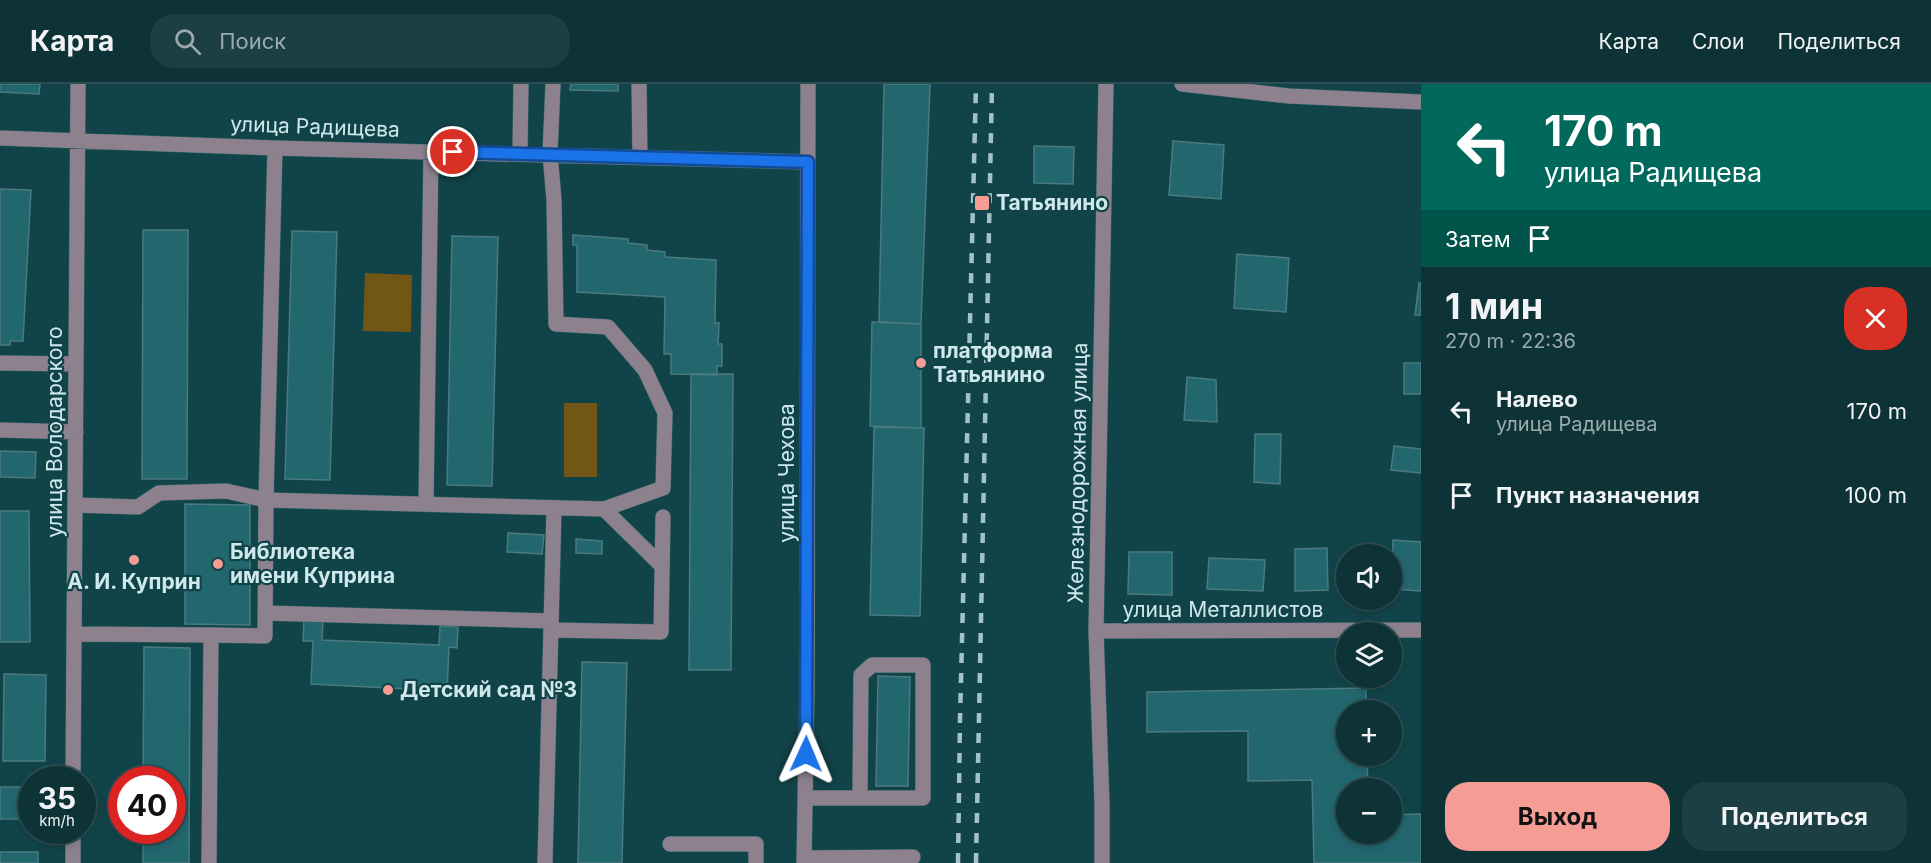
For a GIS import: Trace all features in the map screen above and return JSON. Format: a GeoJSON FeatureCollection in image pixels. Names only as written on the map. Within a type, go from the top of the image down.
{"type":"FeatureCollection","features":[{"type":"Feature","properties":{"kind":"street","name":"улица Володарского"},"geometry":{"type":"LineString","coordinates":[[73,766],[78,84]]}},
{"type":"Feature","properties":{"kind":"street"},"geometry":{"type":"LineString","coordinates":[[520,153],[521,84]]}},
{"type":"Feature","properties":{"kind":"street"},"geometry":{"type":"LineString","coordinates":[[75,505],[138,507],[159,493],[226,491],[266,500],[604,509],[663,488],[665,413],[645,370],[608,327],[556,324],[554,200],[550,154],[553,84]]}},
{"type":"Feature","properties":{"kind":"street"},"geometry":{"type":"LineString","coordinates":[[639,84],[640,157]]}},
{"type":"Feature","properties":{"kind":"street","name":"улица Чехова"},"geometry":{"type":"LineString","coordinates":[[804,860],[807,689],[808,84]]}},
{"type":"Feature","properties":{"kind":"street","name":"Железнодорожная улица"},"geometry":{"type":"LineString","coordinates":[[1102,863],[1096,631],[1106,84]]}},
{"type":"Feature","properties":{"kind":"street"},"geometry":{"type":"LineString","coordinates":[[1182,84],[1289,96],[1421,102]]}},
{"type":"Feature","properties":{"kind":"street","name":"улица Радищева"},"geometry":{"type":"LineString","coordinates":[[0,138],[275,148],[808,162]]}},
{"type":"Feature","properties":{"kind":"street"},"geometry":{"type":"LineString","coordinates":[[74,634],[265,636],[275,148]]}},
{"type":"Feature","properties":{"kind":"street"},"geometry":{"type":"LineString","coordinates":[[426,504],[431,151]]}},
{"type":"Feature","properties":{"kind":"street"},"geometry":{"type":"LineString","coordinates":[[0,363],[76,364]]}},
{"type":"Feature","properties":{"kind":"street"},"geometry":{"type":"LineString","coordinates":[[0,430],[76,432]]}},
{"type":"Feature","properties":{"kind":"street"},"geometry":{"type":"LineString","coordinates":[[544,863],[554,508]]}},
{"type":"Feature","properties":{"kind":"street"},"geometry":{"type":"LineString","coordinates":[[604,509],[662,566]]}},
{"type":"Feature","properties":{"kind":"street"},"geometry":{"type":"LineString","coordinates":[[265,613],[661,632],[663,517]]}},
{"type":"Feature","properties":{"kind":"street","name":"улица Металлистов"},"geometry":{"type":"LineString","coordinates":[[1096,631],[1421,630]]}},
{"type":"Feature","properties":{"kind":"street"},"geometry":{"type":"LineString","coordinates":[[209,863],[211,635]]}},
{"type":"Feature","properties":{"kind":"street"},"geometry":{"type":"LineString","coordinates":[[805,798],[860,798],[923,798],[923,665],[872,665],[861,675],[860,798]]}},
{"type":"Feature","properties":{"kind":"street"},"geometry":{"type":"LineString","coordinates":[[73,844],[73,863]]}},
{"type":"Feature","properties":{"kind":"street"},"geometry":{"type":"LineString","coordinates":[[670,844],[756,844],[756,863]]}},
{"type":"Feature","properties":{"kind":"street"},"geometry":{"type":"LineString","coordinates":[[804,860],[913,857]]}},
{"type":"Feature","properties":{"kind":"shaded area"},"geometry":{"type":"Polygon","coordinates":[[[365,273],[412,275],[411,332],[363,331],[365,273]]]}},
{"type":"Feature","properties":{"kind":"shaded area"},"geometry":{"type":"Polygon","coordinates":[[[564,403],[597,403],[597,477],[564,477],[564,403]]]}},
{"type":"Feature","properties":{"kind":"building"},"geometry":{"type":"Polygon","coordinates":[[[0,84],[40,84],[39,94],[0,92],[0,84]]]}},
{"type":"Feature","properties":{"kind":"building"},"geometry":{"type":"Polygon","coordinates":[[[571,84],[618,84],[618,91],[570,90],[571,84]]]}},
{"type":"Feature","properties":{"kind":"building"},"geometry":{"type":"Polygon","coordinates":[[[884,84],[930,84],[921,324],[879,322],[884,84]]]}},
{"type":"Feature","properties":{"kind":"building"},"geometry":{"type":"Polygon","coordinates":[[[1173,141],[1224,145],[1221,199],[1169,195],[1173,141]]]}},
{"type":"Feature","properties":{"kind":"building"},"geometry":{"type":"Polygon","coordinates":[[[1034,146],[1074,147],[1073,184],[1034,183],[1034,146]]]}},
{"type":"Feature","properties":{"kind":"building"},"geometry":{"type":"Polygon","coordinates":[[[0,189],[31,190],[23,341],[10,341],[10,345],[0,345],[0,189]]]}},
{"type":"Feature","properties":{"kind":"building"},"geometry":{"type":"Polygon","coordinates":[[[143,230],[188,230],[187,479],[142,479],[143,230]]]}},
{"type":"Feature","properties":{"kind":"building"},"geometry":{"type":"Polygon","coordinates":[[[292,231],[337,232],[330,480],[285,479],[292,231]]]}},
{"type":"Feature","properties":{"kind":"building"},"geometry":{"type":"Polygon","coordinates":[[[573,235],[628,239],[628,243],[647,245],[647,250],[665,252],[665,257],[716,260],[715,323],[719,323],[718,344],[722,344],[722,366],[717,366],[717,375],[671,374],[671,354],[664,354],[665,297],[577,292],[577,245],[573,245],[573,235]]]}},
{"type":"Feature","properties":{"kind":"building"},"geometry":{"type":"Polygon","coordinates":[[[452,236],[498,237],[492,486],[447,485],[452,236]]]}},
{"type":"Feature","properties":{"kind":"building"},"geometry":{"type":"Polygon","coordinates":[[[1237,254],[1289,258],[1286,312],[1234,308],[1237,254]]]}},
{"type":"Feature","properties":{"kind":"building"},"geometry":{"type":"Polygon","coordinates":[[[1419,283],[1421,283],[1421,315],[1415,315],[1419,283]]]}},
{"type":"Feature","properties":{"kind":"building"},"geometry":{"type":"Polygon","coordinates":[[[872,322],[921,324],[921,428],[870,426],[872,322]]]}},
{"type":"Feature","properties":{"kind":"building"},"geometry":{"type":"Polygon","coordinates":[[[1404,363],[1421,363],[1421,394],[1404,394],[1404,363]]]}},
{"type":"Feature","properties":{"kind":"building"},"geometry":{"type":"Polygon","coordinates":[[[691,374],[733,374],[731,670],[689,670],[691,374]]]}},
{"type":"Feature","properties":{"kind":"building"},"geometry":{"type":"Polygon","coordinates":[[[1187,377],[1216,380],[1217,422],[1184,420],[1187,377]]]}},
{"type":"Feature","properties":{"kind":"building"},"geometry":{"type":"Polygon","coordinates":[[[874,427],[924,428],[920,616],[870,615],[874,427]]]}},
{"type":"Feature","properties":{"kind":"building"},"geometry":{"type":"Polygon","coordinates":[[[1255,434],[1281,434],[1280,484],[1254,482],[1255,434]]]}},
{"type":"Feature","properties":{"kind":"building"},"geometry":{"type":"Polygon","coordinates":[[[1394,446],[1421,449],[1421,473],[1391,470],[1394,446]]]}},
{"type":"Feature","properties":{"kind":"building"},"geometry":{"type":"Polygon","coordinates":[[[0,451],[36,452],[35,478],[0,477],[0,451]]]}},
{"type":"Feature","properties":{"kind":"building","name":"Библиотека имени Куприна"},"geometry":{"type":"Polygon","coordinates":[[[185,504],[250,505],[250,625],[185,624],[185,504]]]}},
{"type":"Feature","properties":{"kind":"building"},"geometry":{"type":"Polygon","coordinates":[[[0,511],[29,511],[30,642],[0,642],[0,511]]]}},
{"type":"Feature","properties":{"kind":"building"},"geometry":{"type":"Polygon","coordinates":[[[508,533],[544,535],[542,554],[507,552],[508,533]]]}},
{"type":"Feature","properties":{"kind":"building"},"geometry":{"type":"Polygon","coordinates":[[[576,539],[602,541],[602,554],[576,553],[576,539]]]}},
{"type":"Feature","properties":{"kind":"building"},"geometry":{"type":"Polygon","coordinates":[[[1393,540],[1421,542],[1421,591],[1402,590],[1402,544],[1393,544],[1393,540]]]}},
{"type":"Feature","properties":{"kind":"building"},"geometry":{"type":"Polygon","coordinates":[[[1327,548],[1328,590],[1295,591],[1295,549],[1327,548]]]}},
{"type":"Feature","properties":{"kind":"building"},"geometry":{"type":"Polygon","coordinates":[[[1129,552],[1172,552],[1172,595],[1128,594],[1129,552]]]}},
{"type":"Feature","properties":{"kind":"building"},"geometry":{"type":"Polygon","coordinates":[[[1209,558],[1265,560],[1263,591],[1207,589],[1209,558]]]}},
{"type":"Feature","properties":{"kind":"building"},"geometry":{"type":"Polygon","coordinates":[[[304,619],[323,620],[322,640],[439,645],[440,626],[458,627],[457,648],[449,647],[447,691],[311,684],[313,641],[303,641],[304,619]]]}},
{"type":"Feature","properties":{"kind":"building"},"geometry":{"type":"Polygon","coordinates":[[[144,647],[190,648],[189,863],[143,863],[143,844],[186,844],[186,766],[143,766],[144,647]]]}},
{"type":"Feature","properties":{"kind":"building"},"geometry":{"type":"Polygon","coordinates":[[[582,662],[627,663],[622,863],[578,863],[582,662]]]}},
{"type":"Feature","properties":{"kind":"building"},"geometry":{"type":"Polygon","coordinates":[[[4,674],[46,675],[45,761],[3,761],[4,674]]]}},
{"type":"Feature","properties":{"kind":"building"},"geometry":{"type":"Polygon","coordinates":[[[878,676],[910,677],[908,786],[876,786],[878,676]]]}},
{"type":"Feature","properties":{"kind":"building"},"geometry":{"type":"Polygon","coordinates":[[[1366,688],[1366,700],[1336,700],[1336,766],[1367,766],[1368,778],[1336,778],[1336,844],[1402,844],[1402,815],[1421,814],[1421,863],[1314,863],[1312,780],[1248,781],[1248,731],[1147,732],[1147,692],[1366,688]]]}},
{"type":"Feature","properties":{"kind":"building"},"geometry":{"type":"Polygon","coordinates":[[[0,787],[18,787],[18,819],[0,819],[0,787]]]}},
{"type":"Feature","properties":{"kind":"building"},"geometry":{"type":"Polygon","coordinates":[[[0,852],[38,852],[38,863],[0,863],[0,852]]]}},
{"type":"Feature","properties":{"kind":"railway"},"geometry":{"type":"LineString","coordinates":[[958,863],[976,84]]}},
{"type":"Feature","properties":{"kind":"railway"},"geometry":{"type":"LineString","coordinates":[[976,863],[992,84]]}},
{"type":"Feature","properties":{"kind":"place","name":"Татьянино"},"geometry":{"type":"Point","coordinates":[982,203]}},
{"type":"Feature","properties":{"kind":"place","name":"платформа Татьянино"},"geometry":{"type":"Point","coordinates":[921,363]}},
{"type":"Feature","properties":{"kind":"place","name":"А. И. Куприн"},"geometry":{"type":"Point","coordinates":[134,560]}},
{"type":"Feature","properties":{"kind":"place","name":"Библиотека имени Куприна"},"geometry":{"type":"Point","coordinates":[218,564]}},
{"type":"Feature","properties":{"kind":"place","name":"Детский сад №3"},"geometry":{"type":"Point","coordinates":[388,690]}},
{"type":"Feature","properties":{"kind":"route"},"geometry":{"type":"LineString","coordinates":[[453,152],[808,162],[806,754]]}}]}
